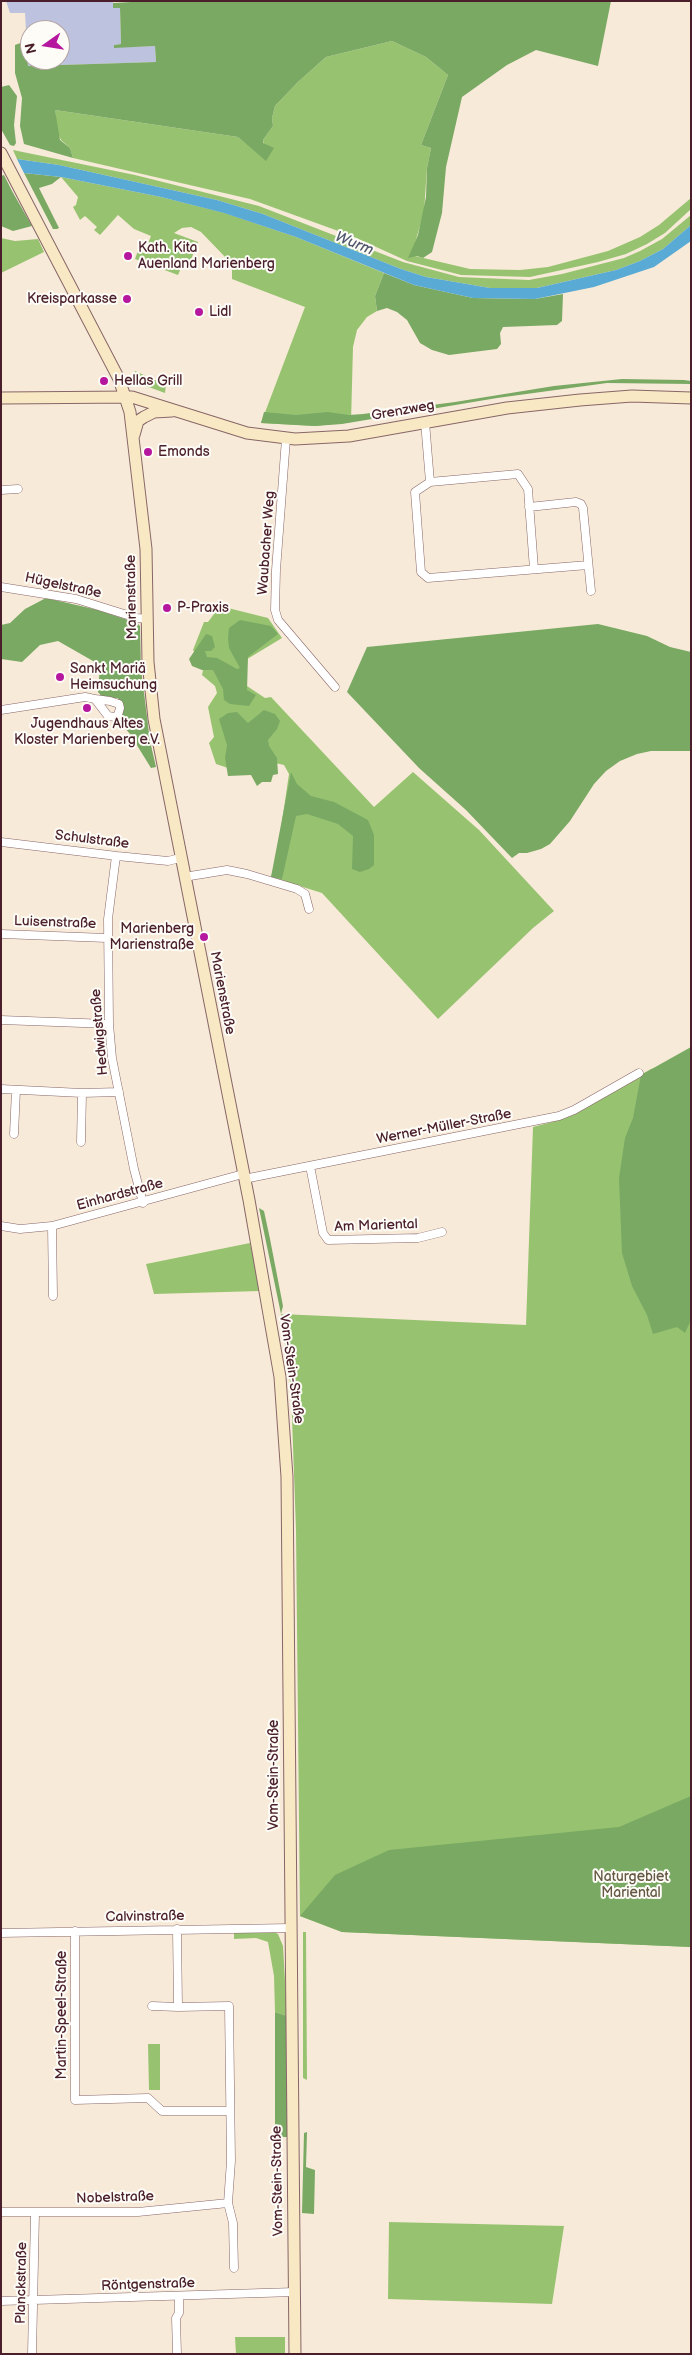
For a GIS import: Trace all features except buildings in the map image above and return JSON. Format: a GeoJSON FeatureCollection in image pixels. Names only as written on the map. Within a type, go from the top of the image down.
{"type":"FeatureCollection","features":[{"type":"Feature","properties":{"kind":"main road","name":"Marienstraße"},"geometry":{"type":"LineString","coordinates":[[1,153],[126,396],[146,549],[148,662],[154,719],[248,1200]]}},
{"type":"Feature","properties":{"kind":"main road","name":"Grenzweg"},"geometry":{"type":"LineString","coordinates":[[1,398],[126,396],[144,399],[247,433],[286,439],[349,436],[507,408],[580,400],[632,396],[691,398]]}},
{"type":"Feature","properties":{"kind":"main road"},"geometry":{"type":"LineString","coordinates":[[133,442],[134,428],[138,421],[154,412],[177,411]]}},
{"type":"Feature","properties":{"kind":"main road","name":"Vom-Stein-Straße"},"geometry":{"type":"LineString","coordinates":[[248,1200],[276,1347],[284,1419],[287,1476],[295,2354]]}},
{"type":"Feature","properties":{"kind":"street"},"geometry":{"type":"LineString","coordinates":[[425,422],[430,482]]}},
{"type":"Feature","properties":{"kind":"street","name":"Waubacher Weg"},"geometry":{"type":"LineString","coordinates":[[286,439],[276,570],[275,610],[278,620],[335,687]]}},
{"type":"Feature","properties":{"kind":"street"},"geometry":{"type":"LineString","coordinates":[[534,569],[528,489],[518,474],[430,482],[414,492],[421,572],[428,578],[588,565]]}},
{"type":"Feature","properties":{"kind":"street"},"geometry":{"type":"LineString","coordinates":[[1,490],[18,489]]}},
{"type":"Feature","properties":{"kind":"street"},"geometry":{"type":"LineString","coordinates":[[529,507],[576,502],[584,508],[591,590]]}},
{"type":"Feature","properties":{"kind":"street","name":"Hügelstraße"},"geometry":{"type":"LineString","coordinates":[[1,587],[76,599],[137,618],[148,619]]}},
{"type":"Feature","properties":{"kind":"street"},"geometry":{"type":"LineString","coordinates":[[1,710],[85,698],[95,699]]}},
{"type":"Feature","properties":{"kind":"street","name":"Schulstraße"},"geometry":{"type":"LineString","coordinates":[[1,842],[168,861],[180,858]]}},
{"type":"Feature","properties":{"kind":"street","name":"Hedwigstraße"},"geometry":{"type":"LineString","coordinates":[[116,856],[107,938],[109,1024],[112,1058],[134,1170],[143,1202]]}},
{"type":"Feature","properties":{"kind":"street"},"geometry":{"type":"LineString","coordinates":[[184,877],[227,870],[247,874],[297,889],[305,894],[309,909]]}},
{"type":"Feature","properties":{"kind":"street","name":"Luisenstraße"},"geometry":{"type":"LineString","coordinates":[[1,934],[107,938]]}},
{"type":"Feature","properties":{"kind":"street"},"geometry":{"type":"LineString","coordinates":[[1,1020],[109,1024]]}},
{"type":"Feature","properties":{"kind":"street","name":"Werner-Müller-Straße"},"geometry":{"type":"LineString","coordinates":[[244,1177],[310,1166],[559,1116],[574,1110],[639,1073]]}},
{"type":"Feature","properties":{"kind":"street"},"geometry":{"type":"LineString","coordinates":[[1,1089],[82,1093],[119,1092]]}},
{"type":"Feature","properties":{"kind":"street"},"geometry":{"type":"LineString","coordinates":[[14,1134],[16,1090]]}},
{"type":"Feature","properties":{"kind":"street"},"geometry":{"type":"LineString","coordinates":[[81,1142],[82,1093]]}},
{"type":"Feature","properties":{"kind":"street","name":"Am Mariental"},"geometry":{"type":"LineString","coordinates":[[310,1166],[323,1233],[328,1240],[418,1238],[442,1232]]}},
{"type":"Feature","properties":{"kind":"street","name":"Einhardstraße"},"geometry":{"type":"LineString","coordinates":[[1,1226],[20,1229],[52,1226],[244,1177]]}},
{"type":"Feature","properties":{"kind":"street"},"geometry":{"type":"LineString","coordinates":[[52,1226],[52,1296]]}},
{"type":"Feature","properties":{"kind":"street","name":"Calvinstraße"},"geometry":{"type":"LineString","coordinates":[[1,1933],[75,1930],[290,1928]]}},
{"type":"Feature","properties":{"kind":"street"},"geometry":{"type":"LineString","coordinates":[[177,1929],[178,2007]]}},
{"type":"Feature","properties":{"kind":"street","name":"Martin-Speel-Straße"},"geometry":{"type":"LineString","coordinates":[[75,1930],[75,2100],[148,2098],[162,2111],[230,2112]]}},
{"type":"Feature","properties":{"kind":"street"},"geometry":{"type":"LineString","coordinates":[[152,2006],[229,2006],[230,2143],[228,2203],[233,2223],[234,2268]]}},
{"type":"Feature","properties":{"kind":"street","name":"Nobelstraße"},"geometry":{"type":"LineString","coordinates":[[1,2212],[138,2212],[228,2203]]}},
{"type":"Feature","properties":{"kind":"street","name":"Planckstraße"},"geometry":{"type":"LineString","coordinates":[[32,2354],[35,2213]]}},
{"type":"Feature","properties":{"kind":"street","name":"Röntgenstraße"},"geometry":{"type":"LineString","coordinates":[[1,2301],[295,2292]]}},
{"type":"Feature","properties":{"kind":"street"},"geometry":{"type":"LineString","coordinates":[[177,2354],[176,2318],[179,2313],[179,2296]]}},
{"type":"Feature","properties":{"kind":"shaded area"},"geometry":{"type":"Polygon","coordinates":[[[6,1],[114,1],[113,3],[120,8],[121,44],[114,45],[122,47],[155,46],[156,62],[70,65],[70,20],[25,20],[25,13],[10,13],[6,1]]]}},
{"type":"Feature","properties":{"kind":"green space"},"geometry":{"type":"Polygon","coordinates":[[[149,1],[611,1],[598,66],[536,50],[507,65],[462,97],[446,167],[442,213],[432,252],[423,258],[417,256],[408,258],[418,235],[426,197],[427,168],[431,148],[421,145],[448,75],[426,57],[392,41],[326,57],[298,82],[275,106],[272,118],[273,126],[263,140],[263,143],[274,148],[266,161],[238,137],[55,110],[60,140],[70,148],[73,158],[24,144],[20,126],[22,98],[15,73],[15,45],[20,43],[20,70],[70,70],[70,65],[156,62],[155,46],[114,48],[114,45],[121,44],[120,8],[113,8],[113,3],[149,1]]]}},
{"type":"Feature","properties":{"kind":"green space"},"geometry":{"type":"Polygon","coordinates":[[[392,41],[426,57],[448,75],[421,145],[431,148],[427,168],[424,212],[415,243],[415,256],[470,269],[520,270],[548,267],[608,251],[640,237],[659,225],[691,198],[691,209],[665,233],[626,254],[530,277],[461,275],[407,261],[352,236],[250,199],[73,158],[70,148],[61,140],[57,132],[55,110],[238,137],[266,160],[263,140],[273,126],[272,118],[275,106],[298,82],[326,57],[392,41]]]}},
{"type":"Feature","properties":{"kind":"green space"},"geometry":{"type":"Polygon","coordinates":[[[9,85],[17,96],[14,125],[16,143],[14,146],[10,145],[1,129],[1,87],[9,85]]]}},
{"type":"Feature","properties":{"kind":"green space"},"geometry":{"type":"Polygon","coordinates":[[[13,150],[135,175],[259,206],[403,262],[459,277],[529,280],[562,274],[624,258],[640,251],[662,239],[691,215],[691,225],[663,249],[640,261],[616,270],[537,288],[490,288],[426,277],[401,269],[263,214],[217,200],[59,165],[17,159],[13,150]]]}},
{"type":"Feature","properties":{"kind":"green space"},"geometry":{"type":"Polygon","coordinates":[[[24,173],[61,177],[52,184],[39,188],[59,228],[53,229],[24,173]]]}},
{"type":"Feature","properties":{"kind":"green space"},"geometry":{"type":"Polygon","coordinates":[[[4,175],[32,226],[13,231],[1,226],[1,176],[4,175]]]}},
{"type":"Feature","properties":{"kind":"green space"},"geometry":{"type":"Polygon","coordinates":[[[61,177],[161,197],[225,213],[296,237],[384,273],[375,296],[377,311],[367,317],[357,330],[353,347],[351,422],[315,426],[261,423],[305,307],[232,279],[232,269],[228,260],[201,232],[191,227],[182,228],[174,233],[198,242],[190,262],[184,261],[178,275],[135,259],[138,251],[144,253],[151,236],[134,229],[118,215],[100,235],[94,230],[97,227],[85,216],[80,220],[73,207],[76,205],[78,197],[61,177]]]}},
{"type":"Feature","properties":{"kind":"green space"},"geometry":{"type":"Polygon","coordinates":[[[1,238],[15,241],[38,239],[44,252],[1,273],[1,238]]]}},
{"type":"Feature","properties":{"kind":"green space"},"geometry":{"type":"Polygon","coordinates":[[[384,273],[414,285],[473,298],[535,299],[563,294],[562,321],[557,325],[503,327],[500,333],[501,344],[497,349],[449,355],[432,350],[420,343],[407,320],[397,312],[387,308],[377,311],[375,296],[384,273]]]}},
{"type":"Feature","properties":{"kind":"green space"},"geometry":{"type":"Polygon","coordinates":[[[135,371],[146,376],[145,381],[148,382],[150,378],[166,384],[165,393],[135,382],[131,377],[132,375],[137,378],[137,375],[134,374],[135,371]]]}},
{"type":"Feature","properties":{"kind":"green space"},"geometry":{"type":"Polygon","coordinates":[[[622,379],[684,380],[691,381],[691,384],[607,383],[497,398],[342,424],[315,426],[261,423],[264,412],[296,415],[328,412],[349,415],[363,414],[554,386],[622,379]]]}},
{"type":"Feature","properties":{"kind":"green space"},"geometry":{"type":"Polygon","coordinates":[[[46,598],[98,610],[137,623],[140,626],[141,669],[150,741],[156,767],[151,768],[130,734],[118,720],[118,698],[103,698],[98,692],[100,665],[58,641],[40,645],[22,662],[1,659],[1,625],[10,623],[25,609],[46,598]]]}},
{"type":"Feature","properties":{"kind":"green space"},"geometry":{"type":"Polygon","coordinates":[[[220,606],[268,618],[282,638],[244,661],[244,684],[265,698],[271,697],[374,807],[413,772],[479,830],[554,911],[533,928],[438,1019],[322,893],[271,877],[277,855],[289,774],[284,765],[262,760],[231,769],[216,764],[209,743],[214,737],[208,707],[217,693],[215,686],[202,675],[204,665],[193,650],[204,622],[208,622],[220,606]]]}},
{"type":"Feature","properties":{"kind":"green space"},"geometry":{"type":"Polygon","coordinates":[[[240,620],[271,626],[278,634],[248,657],[247,690],[256,695],[249,706],[230,704],[224,700],[223,689],[213,670],[202,670],[192,666],[189,659],[206,634],[212,636],[215,647],[211,651],[205,651],[207,657],[217,658],[237,669],[240,668],[229,648],[228,638],[229,628],[240,620]]]}},
{"type":"Feature","properties":{"kind":"green space"},"geometry":{"type":"Polygon","coordinates":[[[598,624],[647,636],[670,647],[691,652],[691,751],[651,751],[620,761],[606,771],[594,784],[570,821],[550,844],[541,849],[519,853],[512,858],[466,810],[419,768],[347,692],[367,647],[598,624]]]}},
{"type":"Feature","properties":{"kind":"green space"},"geometry":{"type":"Polygon","coordinates":[[[264,710],[275,714],[280,721],[277,729],[268,740],[269,746],[277,758],[278,774],[273,775],[271,782],[262,782],[257,786],[251,775],[228,776],[225,758],[227,745],[219,719],[228,713],[237,712],[248,723],[264,710]]]}},
{"type":"Feature","properties":{"kind":"green space"},"geometry":{"type":"Polygon","coordinates":[[[291,772],[297,784],[311,796],[334,802],[368,820],[374,835],[374,865],[360,872],[352,869],[353,836],[338,824],[307,814],[296,816],[282,879],[271,877],[291,772]]]}},
{"type":"Feature","properties":{"kind":"green space"},"geometry":{"type":"Polygon","coordinates":[[[691,1047],[691,1320],[685,1333],[677,1327],[653,1334],[647,1315],[632,1286],[622,1253],[619,1178],[625,1138],[633,1118],[641,1075],[691,1047]]]}},
{"type":"Feature","properties":{"kind":"green space","name":"Naturgebiet Mariental"},"geometry":{"type":"Polygon","coordinates":[[[691,1062],[691,1947],[342,1932],[300,1916],[296,1530],[291,1390],[281,1314],[526,1325],[533,1127],[563,1119],[651,1069],[691,1062]]]}},
{"type":"Feature","properties":{"kind":"green space"},"geometry":{"type":"Polygon","coordinates":[[[259,1208],[264,1211],[270,1239],[283,1306],[281,1314],[259,1208]]]}},
{"type":"Feature","properties":{"kind":"green space"},"geometry":{"type":"Polygon","coordinates":[[[250,1243],[260,1291],[154,1294],[146,1264],[250,1243]]]}},
{"type":"Feature","properties":{"kind":"green space","name":"Naturgebiet Mariental"},"geometry":{"type":"Polygon","coordinates":[[[691,1796],[691,1947],[342,1932],[300,1916],[335,1875],[389,1850],[619,1827],[691,1796]]]}},
{"type":"Feature","properties":{"kind":"green space"},"geometry":{"type":"Polygon","coordinates":[[[272,1931],[278,1934],[283,1946],[287,2016],[275,2012],[274,1976],[268,1942],[256,1938],[234,1939],[234,1932],[272,1931]]]}},
{"type":"Feature","properties":{"kind":"green space"},"geometry":{"type":"Polygon","coordinates":[[[303,1932],[306,1932],[307,2080],[303,2078],[303,1932]]]}},
{"type":"Feature","properties":{"kind":"green space"},"geometry":{"type":"Polygon","coordinates":[[[275,2012],[287,2016],[288,2137],[275,2137],[275,2012]]]}},
{"type":"Feature","properties":{"kind":"green space"},"geometry":{"type":"Polygon","coordinates":[[[148,2044],[160,2044],[160,2090],[149,2090],[148,2044]]]}},
{"type":"Feature","properties":{"kind":"green space"},"geometry":{"type":"Polygon","coordinates":[[[307,2132],[306,2167],[315,2170],[314,2214],[302,2213],[304,2133],[307,2132]]]}},
{"type":"Feature","properties":{"kind":"green space"},"geometry":{"type":"Polygon","coordinates":[[[389,2222],[564,2226],[552,2304],[388,2299],[389,2222]]]}},
{"type":"Feature","properties":{"kind":"green space"},"geometry":{"type":"Polygon","coordinates":[[[235,2337],[285,2337],[285,2354],[236,2354],[235,2337]]]}},
{"type":"Feature","properties":{"kind":"water"},"geometry":{"type":"Polygon","coordinates":[[[17,159],[59,165],[217,200],[263,214],[401,269],[426,277],[490,288],[537,288],[616,270],[640,261],[663,249],[691,225],[691,241],[654,267],[594,287],[535,299],[473,298],[414,285],[296,237],[224,213],[161,197],[61,177],[24,173],[17,159]]]}},
{"type":"Feature","properties":{"kind":"place","name":"Kath. Kita Auenland Marienberg"},"geometry":{"type":"Point","coordinates":[128,256]}},
{"type":"Feature","properties":{"kind":"place","name":"Kreisparkasse"},"geometry":{"type":"Point","coordinates":[127,299]}},
{"type":"Feature","properties":{"kind":"place","name":"Lidl"},"geometry":{"type":"Point","coordinates":[199,312]}},
{"type":"Feature","properties":{"kind":"place","name":"Hellas Grill"},"geometry":{"type":"Point","coordinates":[104,381]}},
{"type":"Feature","properties":{"kind":"place","name":"Emonds"},"geometry":{"type":"Point","coordinates":[148,452]}},
{"type":"Feature","properties":{"kind":"place","name":"P-Praxis"},"geometry":{"type":"Point","coordinates":[167,608]}},
{"type":"Feature","properties":{"kind":"place","name":"Sankt Mariä Heimsuchung"},"geometry":{"type":"Point","coordinates":[60,677]}},
{"type":"Feature","properties":{"kind":"place","name":"Jugendhaus Altes Kloster Marienberg e.V."},"geometry":{"type":"Point","coordinates":[87,708]}},
{"type":"Feature","properties":{"kind":"place","name":"Marienberg Marienstraße"},"geometry":{"type":"Point","coordinates":[204,937]}},
{"type":"Feature","properties":{"kind":"water label","name":"Wurm"},"geometry":{"type":"Point","coordinates":[354,244]}}]}
